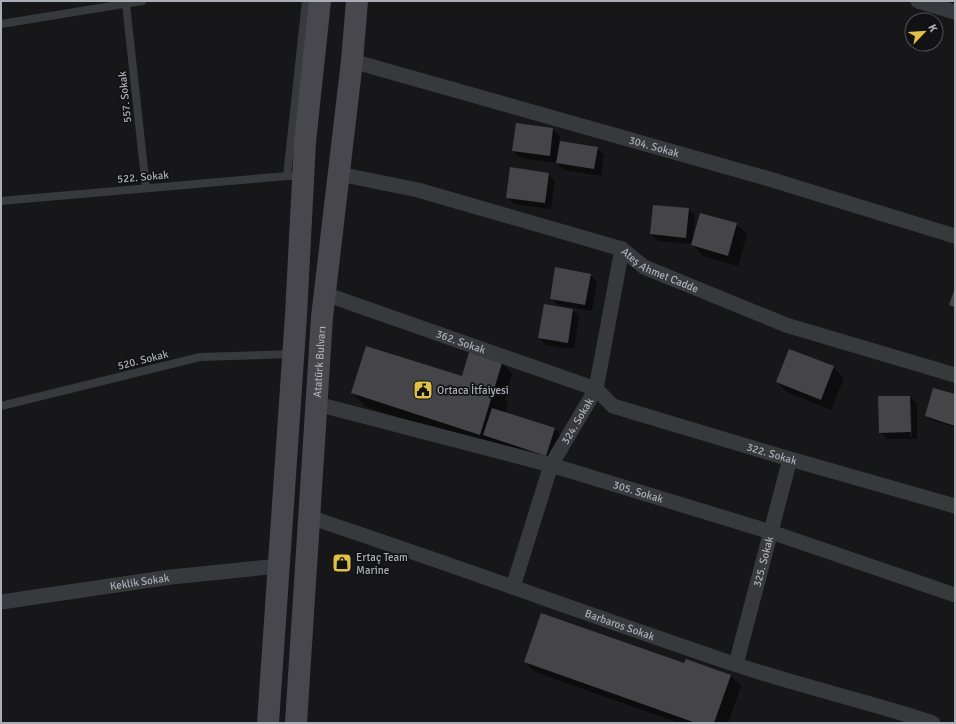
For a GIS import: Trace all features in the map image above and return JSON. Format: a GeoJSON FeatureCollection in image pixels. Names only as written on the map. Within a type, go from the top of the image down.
{"type":"FeatureCollection","features":[{"type":"Feature","properties":{"kind":"main road"},"geometry":{"type":"LineString","coordinates":[[268,723],[293,354],[295,176],[305,142],[320,1]]}},
{"type":"Feature","properties":{"kind":"main road","name":"Atatürk Bulvarı"},"geometry":{"type":"LineString","coordinates":[[296,723],[325,294],[352,60],[357,1]]}},
{"type":"Feature","properties":{"kind":"street"},"geometry":{"type":"LineString","coordinates":[[918,1],[955,12]]}},
{"type":"Feature","properties":{"kind":"street","name":"304. Sokak"},"geometry":{"type":"LineString","coordinates":[[352,60],[766,178],[955,236]]}},
{"type":"Feature","properties":{"kind":"street","name":"Ateş Ahmet Cadde"},"geometry":{"type":"LineString","coordinates":[[339,174],[418,190],[622,249],[644,267],[786,325],[955,375]]}},
{"type":"Feature","properties":{"kind":"street","name":"324. Sokak"},"geometry":{"type":"LineString","coordinates":[[513,587],[551,465],[596,389],[622,249]]}},
{"type":"Feature","properties":{"kind":"street","name":"362. Sokak"},"geometry":{"type":"LineString","coordinates":[[325,294],[596,389]]}},
{"type":"Feature","properties":{"kind":"street","name":"322. Sokak"},"geometry":{"type":"LineString","coordinates":[[596,389],[614,406],[790,459],[955,506]]}},
{"type":"Feature","properties":{"kind":"street","name":"305. Sokak"},"geometry":{"type":"LineString","coordinates":[[317,404],[551,465],[771,532],[955,595]]}},
{"type":"Feature","properties":{"kind":"street","name":"325. Sokak"},"geometry":{"type":"LineString","coordinates":[[736,664],[790,459]]}},
{"type":"Feature","properties":{"kind":"street","name":"Barbaros Sokak"},"geometry":{"type":"LineString","coordinates":[[309,517],[424,555],[736,664],[904,718],[933,723]]}},
{"type":"Feature","properties":{"kind":"street","name":"Keklik Sokak"},"geometry":{"type":"LineString","coordinates":[[1,602],[171,577],[279,566]]}},
{"type":"Feature","properties":{"kind":"lane"},"geometry":{"type":"LineString","coordinates":[[1,24],[142,1]]}},
{"type":"Feature","properties":{"kind":"lane"},"geometry":{"type":"LineString","coordinates":[[295,176],[306,1]]}},
{"type":"Feature","properties":{"kind":"lane","name":"557. Sokak"},"geometry":{"type":"LineString","coordinates":[[126,4],[146,188]]}},
{"type":"Feature","properties":{"kind":"lane","name":"522. Sokak"},"geometry":{"type":"LineString","coordinates":[[1,201],[295,176]]}},
{"type":"Feature","properties":{"kind":"lane","name":"520. Sokak"},"geometry":{"type":"LineString","coordinates":[[1,406],[200,357],[293,354]]}},
{"type":"Feature","properties":{"kind":"building"},"geometry":{"type":"Polygon","coordinates":[[[516,123],[553,128],[550,156],[512,151],[516,123]]]}},
{"type":"Feature","properties":{"kind":"building"},"geometry":{"type":"Polygon","coordinates":[[[560,141],[598,147],[594,169],[556,163],[560,141]]]}},
{"type":"Feature","properties":{"kind":"building"},"geometry":{"type":"Polygon","coordinates":[[[510,167],[549,173],[545,203],[506,198],[510,167]]]}},
{"type":"Feature","properties":{"kind":"building"},"geometry":{"type":"Polygon","coordinates":[[[653,205],[689,208],[686,238],[650,234],[653,205]]]}},
{"type":"Feature","properties":{"kind":"building"},"geometry":{"type":"Polygon","coordinates":[[[700,213],[737,223],[728,256],[691,245],[700,213]]]}},
{"type":"Feature","properties":{"kind":"building"},"geometry":{"type":"Polygon","coordinates":[[[555,267],[591,274],[585,305],[550,299],[555,267]]]}},
{"type":"Feature","properties":{"kind":"building"},"geometry":{"type":"Polygon","coordinates":[[[955,288],[955,307],[949,305],[955,288]]]}},
{"type":"Feature","properties":{"kind":"building"},"geometry":{"type":"Polygon","coordinates":[[[544,304],[573,309],[568,343],[538,338],[544,304]]]}},
{"type":"Feature","properties":{"kind":"building","name":"Ortaca İtfaiyesi"},"geometry":{"type":"Polygon","coordinates":[[[366,346],[462,376],[469,352],[502,363],[480,435],[351,393],[366,346]]]}},
{"type":"Feature","properties":{"kind":"building"},"geometry":{"type":"Polygon","coordinates":[[[789,349],[834,366],[821,400],[776,382],[789,349]]]}},
{"type":"Feature","properties":{"kind":"building"},"geometry":{"type":"Polygon","coordinates":[[[933,388],[955,394],[955,426],[925,416],[933,388]]]}},
{"type":"Feature","properties":{"kind":"building"},"geometry":{"type":"Polygon","coordinates":[[[878,396],[910,396],[911,432],[879,433],[878,396]]]}},
{"type":"Feature","properties":{"kind":"building"},"geometry":{"type":"Polygon","coordinates":[[[492,408],[555,428],[546,456],[483,435],[492,408]]]}},
{"type":"Feature","properties":{"kind":"building"},"geometry":{"type":"Polygon","coordinates":[[[541,613],[684,663],[686,659],[731,675],[714,723],[696,723],[524,662],[541,613]]]}},
{"type":"Feature","properties":{"kind":"place","name":"Ortaca İtfaiyesi"},"geometry":{"type":"Point","coordinates":[423,390]}},
{"type":"Feature","properties":{"kind":"place","name":"Ertaç Team Marine"},"geometry":{"type":"Point","coordinates":[342,563]}}]}
